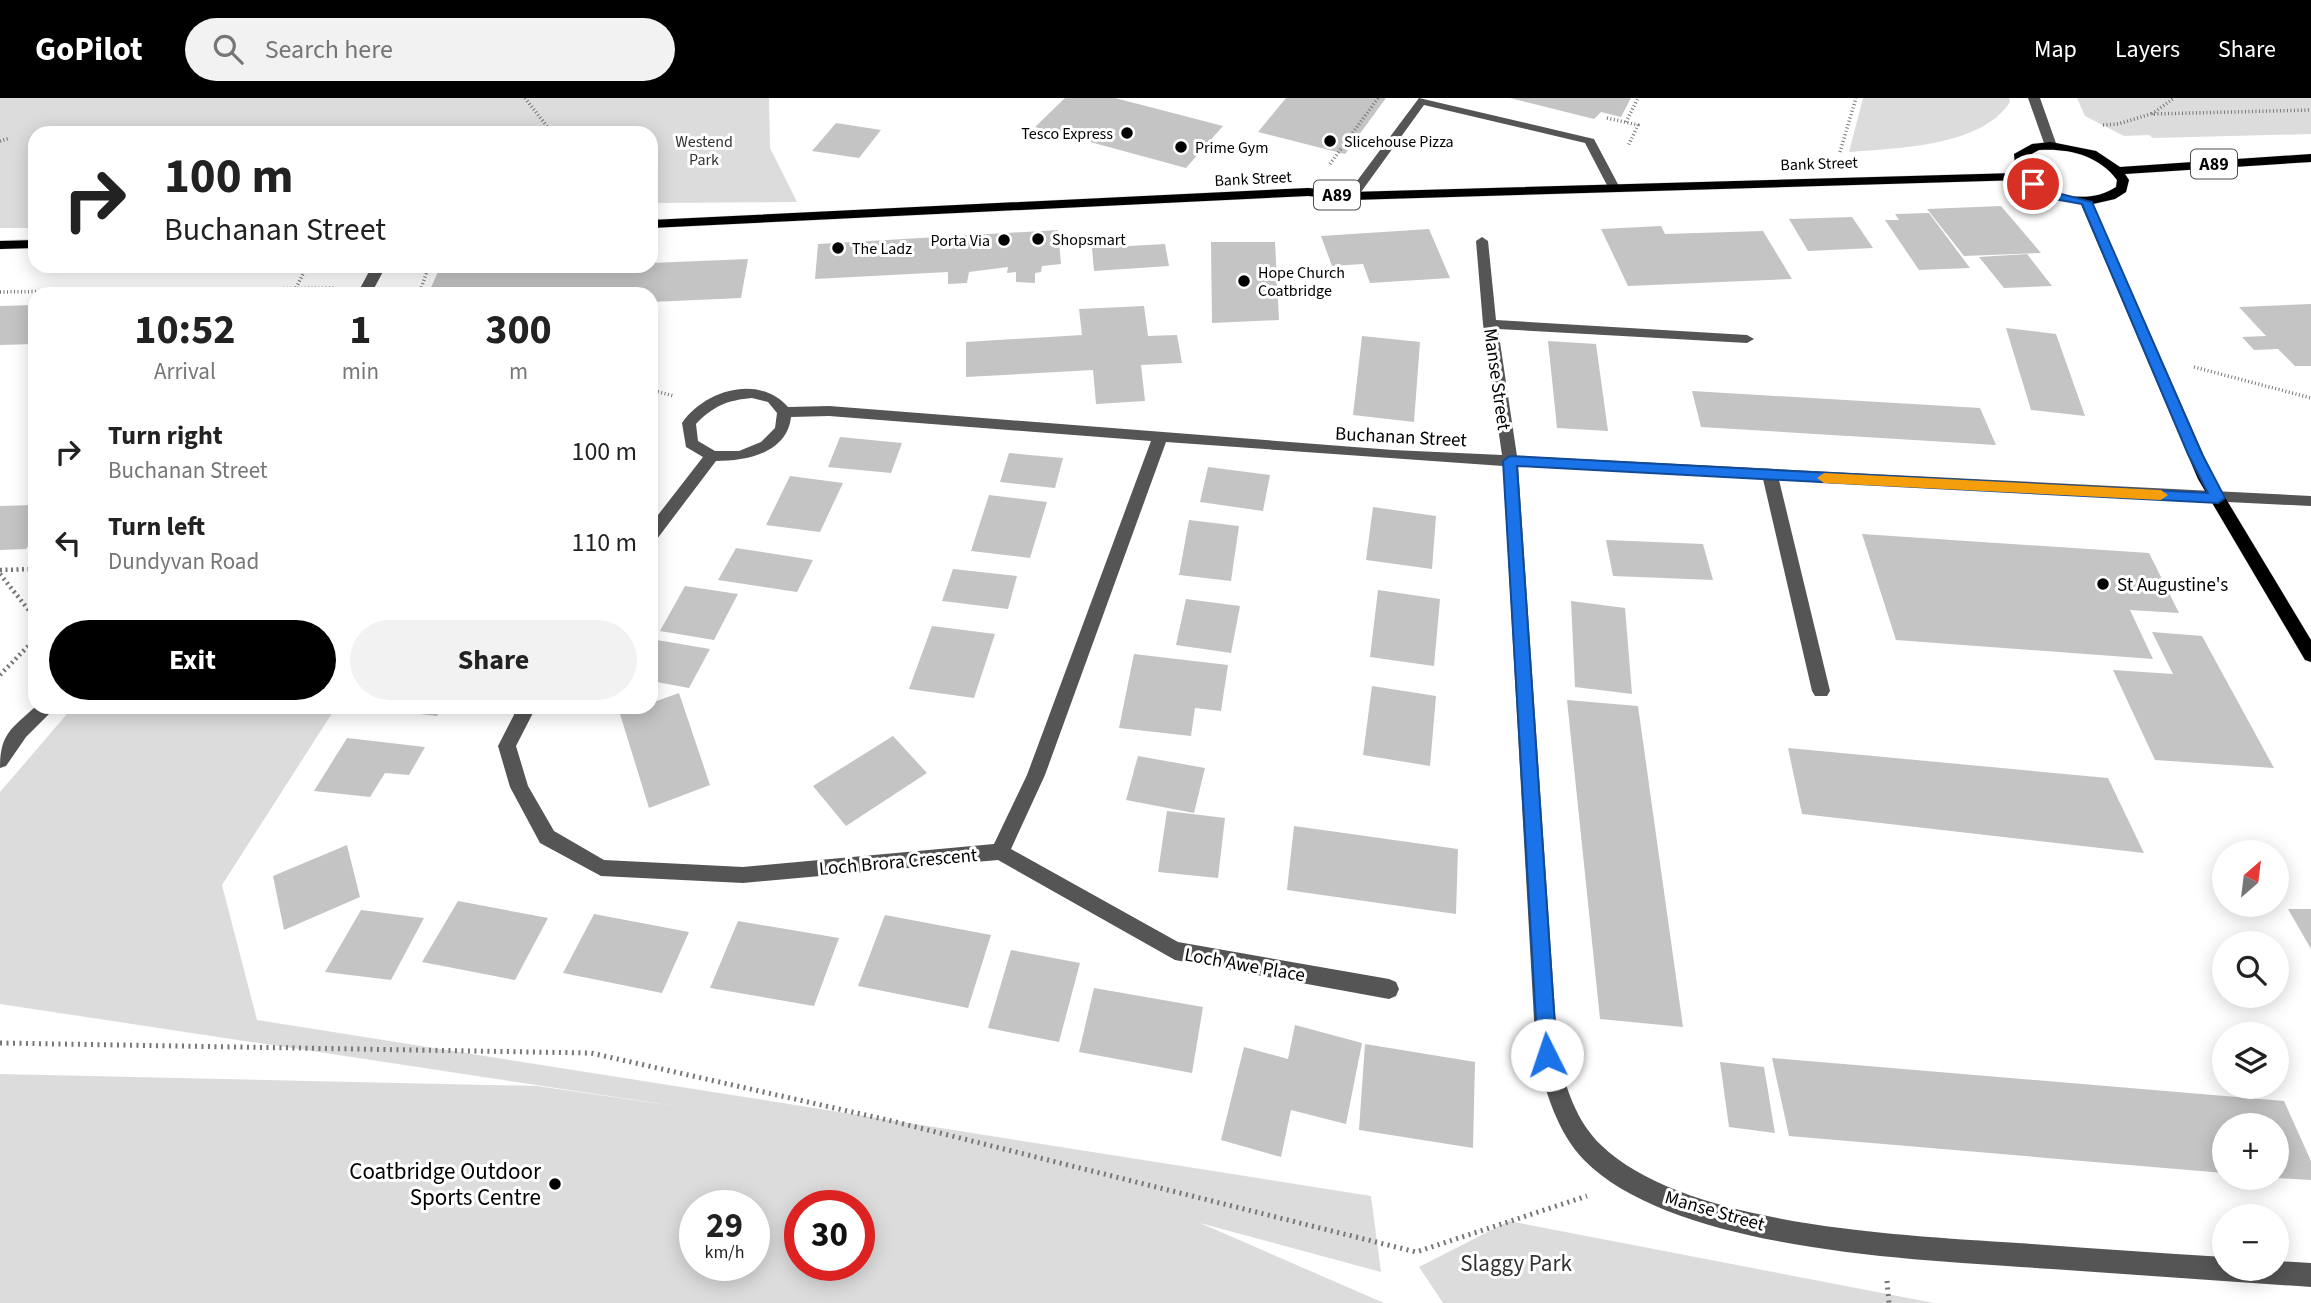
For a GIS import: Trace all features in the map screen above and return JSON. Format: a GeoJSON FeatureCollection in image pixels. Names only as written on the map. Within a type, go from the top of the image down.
{"type":"FeatureCollection","features":[{"type":"Feature","properties":{"kind":"main road"},"geometry":{"type":"LineString","coordinates":[[2051,146],[2091,153],[2118,171],[2123,180],[2122,189],[2117,195],[2101,201],[2086,202],[2058,197],[2044,191],[2024,176],[2018,166],[2018,157],[2036,147],[2051,146]]}},
{"type":"Feature","properties":{"kind":"main road","name":"A89"},"geometry":{"type":"LineString","coordinates":[[2118,171],[2311,158]]}},
{"type":"Feature","properties":{"kind":"main road","name":"Bank Street"},"geometry":{"type":"LineString","coordinates":[[658,224],[1308,192],[1352,196],[1856,178],[2024,176]]}},
{"type":"Feature","properties":{"kind":"main road"},"geometry":{"type":"LineString","coordinates":[[2086,202],[2206,479],[2311,654]]}},
{"type":"Feature","properties":{"kind":"main road"},"geometry":{"type":"LineString","coordinates":[[0,245],[28,244]]}},
{"type":"Feature","properties":{"kind":"street"},"geometry":{"type":"LineString","coordinates":[[2034,98],[2051,146]]}},
{"type":"Feature","properties":{"kind":"street"},"geometry":{"type":"LineString","coordinates":[[1352,196],[1421,101],[1590,141],[1614,188]]}},
{"type":"Feature","properties":{"kind":"street","name":"Manse Street"},"geometry":{"type":"LineString","coordinates":[[1482,241],[1490,324],[1510,461],[1547,1055],[1557,1099],[1572,1126],[1594,1154],[1631,1181],[1665,1198],[1714,1213],[1786,1229],[1883,1245],[2311,1275]]}},
{"type":"Feature","properties":{"kind":"street"},"geometry":{"type":"LineString","coordinates":[[1490,324],[1747,338]]}},
{"type":"Feature","properties":{"kind":"street"},"geometry":{"type":"LineString","coordinates":[[752,393],[772,399],[784,412],[782,430],[766,446],[740,456],[712,456],[691,443],[689,423],[706,404],[728,395],[752,393]]}},
{"type":"Feature","properties":{"kind":"street","name":"Buchanan Street"},"geometry":{"type":"LineString","coordinates":[[784,412],[829,411],[1160,438],[1510,461],[2311,501]]}},
{"type":"Feature","properties":{"kind":"street","name":"Loch Brora Crescent"},"geometry":{"type":"LineString","coordinates":[[523,714],[507,746],[519,787],[547,837],[601,868],[743,875],[1000,852],[1036,775],[1160,438]]}},
{"type":"Feature","properties":{"kind":"street"},"geometry":{"type":"LineString","coordinates":[[658,526],[712,456]]}},
{"type":"Feature","properties":{"kind":"street"},"geometry":{"type":"LineString","coordinates":[[1770,475],[1821,691]]}},
{"type":"Feature","properties":{"kind":"street"},"geometry":{"type":"LineString","coordinates":[[0,761],[20,732],[39,714]]}},
{"type":"Feature","properties":{"kind":"street","name":"Loch Awe Place"},"geometry":{"type":"LineString","coordinates":[[1000,852],[1175,951],[1389,989]]}},
{"type":"Feature","properties":{"kind":"path"},"geometry":{"type":"LineString","coordinates":[[525,98],[547,126]]}},
{"type":"Feature","properties":{"kind":"path"},"geometry":{"type":"LineString","coordinates":[[1308,192],[1378,98]]}},
{"type":"Feature","properties":{"kind":"path"},"geometry":{"type":"LineString","coordinates":[[1626,122],[1638,98]]}},
{"type":"Feature","properties":{"kind":"path"},"geometry":{"type":"LineString","coordinates":[[1856,98],[1840,152],[1856,178]]}},
{"type":"Feature","properties":{"kind":"path"},"geometry":{"type":"LineString","coordinates":[[2174,98],[2151,114],[2311,110]]}},
{"type":"Feature","properties":{"kind":"path"},"geometry":{"type":"LineString","coordinates":[[1600,116],[1638,125],[1628,146]]}},
{"type":"Feature","properties":{"kind":"path"},"geometry":{"type":"LineString","coordinates":[[0,141],[10,138]]}},
{"type":"Feature","properties":{"kind":"path"},"geometry":{"type":"LineString","coordinates":[[0,292],[28,292]]}},
{"type":"Feature","properties":{"kind":"path"},"geometry":{"type":"LineString","coordinates":[[2152,356],[2311,398]]}},
{"type":"Feature","properties":{"kind":"path"},"geometry":{"type":"LineString","coordinates":[[0,572],[28,570]]}},
{"type":"Feature","properties":{"kind":"path"},"geometry":{"type":"LineString","coordinates":[[0,572],[28,609]]}},
{"type":"Feature","properties":{"kind":"path"},"geometry":{"type":"LineString","coordinates":[[0,675],[28,646]]}},
{"type":"Feature","properties":{"kind":"path"},"geometry":{"type":"LineString","coordinates":[[0,1043],[591,1052],[892,1121],[1416,1252],[1631,1181]]}},
{"type":"Feature","properties":{"kind":"green space","name":"Westend Park"},"geometry":{"type":"Polygon","coordinates":[[[0,98],[769,98],[770,148],[797,202],[658,203],[658,126],[28,126],[28,228],[0,228],[0,98]]]}},
{"type":"Feature","properties":{"kind":"green space"},"geometry":{"type":"Polygon","coordinates":[[[1863,98],[2009,98],[2010,102],[1997,117],[1959,137],[1913,146],[1849,152],[1863,98]]]}},
{"type":"Feature","properties":{"kind":"green space"},"geometry":{"type":"Polygon","coordinates":[[[2077,98],[2311,98],[2311,134],[2153,138],[2149,135],[2124,136],[2085,116],[2077,98]]]}},
{"type":"Feature","properties":{"kind":"green space","name":"Coatbridge Outdoor Sports Centre"},"geometry":{"type":"Polygon","coordinates":[[[67,714],[332,714],[222,885],[257,1020],[1371,1196],[1381,1272],[1200,1223],[1384,1303],[0,1303],[0,1074],[537,1086],[695,1109],[0,1004],[0,792],[67,714]]]}},
{"type":"Feature","properties":{"kind":"green space","name":"Slaggy Park"},"geometry":{"type":"Polygon","coordinates":[[[1509,1221],[1934,1303],[1443,1303],[1419,1267],[1509,1221]]]}},
{"type":"Feature","properties":{"kind":"building"},"geometry":{"type":"Polygon","coordinates":[[[1065,98],[1115,98],[1223,126],[1186,168],[1035,127],[1065,98]]]}},
{"type":"Feature","properties":{"kind":"building"},"geometry":{"type":"Polygon","coordinates":[[[1286,98],[1386,98],[1345,154],[1258,132],[1286,98]]]}},
{"type":"Feature","properties":{"kind":"building"},"geometry":{"type":"Polygon","coordinates":[[[1510,98],[1631,98],[1621,117],[1601,112],[1594,119],[1510,98]]]}},
{"type":"Feature","properties":{"kind":"building"},"geometry":{"type":"Polygon","coordinates":[[[836,123],[881,130],[859,158],[812,151],[836,123]]]}},
{"type":"Feature","properties":{"kind":"building"},"geometry":{"type":"Polygon","coordinates":[[[2001,206],[2041,253],[1964,256],[1927,209],[2001,206]]]}},
{"type":"Feature","properties":{"kind":"building"},"geometry":{"type":"Polygon","coordinates":[[[1929,213],[1970,268],[1919,270],[1885,220],[1899,220],[1895,214],[1929,213]]]}},
{"type":"Feature","properties":{"kind":"building"},"geometry":{"type":"Polygon","coordinates":[[[1852,217],[1873,248],[1808,251],[1789,219],[1852,217]]]}},
{"type":"Feature","properties":{"kind":"building"},"geometry":{"type":"Polygon","coordinates":[[[1661,226],[1665,234],[1763,231],[1792,279],[1628,286],[1601,229],[1661,226]]]}},
{"type":"Feature","properties":{"kind":"building"},"geometry":{"type":"Polygon","coordinates":[[[1429,229],[1450,278],[1370,283],[1363,264],[1332,266],[1321,236],[1429,229]]]}},
{"type":"Feature","properties":{"kind":"building"},"geometry":{"type":"Polygon","coordinates":[[[1058,230],[1061,264],[1042,266],[1041,272],[1035,273],[1035,283],[1016,282],[1016,272],[1007,273],[1008,267],[969,272],[967,283],[948,284],[948,272],[815,279],[818,244],[1058,230]]]}},
{"type":"Feature","properties":{"kind":"building","name":"Hope Church Coatbridge"},"geometry":{"type":"Polygon","coordinates":[[[1211,242],[1275,242],[1279,320],[1212,323],[1211,242]]]}},
{"type":"Feature","properties":{"kind":"building"},"geometry":{"type":"Polygon","coordinates":[[[1165,244],[1169,266],[1094,271],[1092,248],[1165,244]]]}},
{"type":"Feature","properties":{"kind":"building"},"geometry":{"type":"Polygon","coordinates":[[[2027,254],[2052,286],[2004,288],[1979,257],[2027,254]]]}},
{"type":"Feature","properties":{"kind":"building"},"geometry":{"type":"Polygon","coordinates":[[[748,259],[741,298],[658,302],[658,287],[431,287],[438,273],[658,273],[658,263],[748,259]]]}},
{"type":"Feature","properties":{"kind":"building"},"geometry":{"type":"Polygon","coordinates":[[[2311,304],[2311,366],[2295,366],[2278,349],[2254,350],[2242,337],[2266,336],[2239,307],[2311,304]]]}},
{"type":"Feature","properties":{"kind":"building"},"geometry":{"type":"Polygon","coordinates":[[[28,305],[28,344],[0,345],[0,306],[28,305]]]}},
{"type":"Feature","properties":{"kind":"building"},"geometry":{"type":"Polygon","coordinates":[[[1144,306],[1148,336],[1177,335],[1182,363],[1141,365],[1145,401],[1096,404],[1093,370],[966,377],[966,342],[1082,335],[1079,309],[1144,306]]]}},
{"type":"Feature","properties":{"kind":"building"},"geometry":{"type":"Polygon","coordinates":[[[2006,328],[2056,334],[2085,416],[2031,410],[2006,328]]]}},
{"type":"Feature","properties":{"kind":"building"},"geometry":{"type":"Polygon","coordinates":[[[1362,336],[1420,342],[1414,422],[1353,415],[1362,336]]]}},
{"type":"Feature","properties":{"kind":"building"},"geometry":{"type":"Polygon","coordinates":[[[1548,341],[1596,344],[1608,431],[1557,428],[1548,341]]]}},
{"type":"Feature","properties":{"kind":"building"},"geometry":{"type":"Polygon","coordinates":[[[1692,391],[1980,408],[1996,445],[1701,427],[1692,391]]]}},
{"type":"Feature","properties":{"kind":"building"},"geometry":{"type":"Polygon","coordinates":[[[840,437],[902,443],[891,473],[828,467],[840,437]]]}},
{"type":"Feature","properties":{"kind":"building"},"geometry":{"type":"Polygon","coordinates":[[[1009,453],[1063,458],[1055,488],[1000,482],[1009,453]]]}},
{"type":"Feature","properties":{"kind":"building"},"geometry":{"type":"Polygon","coordinates":[[[1208,467],[1270,475],[1263,511],[1200,502],[1208,467]]]}},
{"type":"Feature","properties":{"kind":"building"},"geometry":{"type":"Polygon","coordinates":[[[790,476],[843,483],[820,532],[766,525],[790,476]]]}},
{"type":"Feature","properties":{"kind":"building"},"geometry":{"type":"Polygon","coordinates":[[[989,495],[1047,502],[1030,558],[971,551],[989,495]]]}},
{"type":"Feature","properties":{"kind":"building"},"geometry":{"type":"Polygon","coordinates":[[[28,505],[26,549],[0,550],[0,506],[28,505]]]}},
{"type":"Feature","properties":{"kind":"building"},"geometry":{"type":"Polygon","coordinates":[[[1373,507],[1436,516],[1432,569],[1366,560],[1373,507]]]}},
{"type":"Feature","properties":{"kind":"building"},"geometry":{"type":"Polygon","coordinates":[[[1189,520],[1239,526],[1231,581],[1179,575],[1189,520]]]}},
{"type":"Feature","properties":{"kind":"building"},"geometry":{"type":"Polygon","coordinates":[[[1862,534],[2149,553],[2179,613],[2130,610],[2153,659],[1896,640],[1862,534]]]}},
{"type":"Feature","properties":{"kind":"building"},"geometry":{"type":"Polygon","coordinates":[[[1606,540],[1703,544],[1713,580],[1613,576],[1606,540]]]}},
{"type":"Feature","properties":{"kind":"building"},"geometry":{"type":"Polygon","coordinates":[[[736,548],[813,560],[797,592],[718,580],[736,548]]]}},
{"type":"Feature","properties":{"kind":"building"},"geometry":{"type":"Polygon","coordinates":[[[953,569],[1017,576],[1008,609],[942,601],[953,569]]]}},
{"type":"Feature","properties":{"kind":"building"},"geometry":{"type":"Polygon","coordinates":[[[685,586],[738,594],[714,640],[660,631],[685,586]]]}},
{"type":"Feature","properties":{"kind":"building"},"geometry":{"type":"Polygon","coordinates":[[[1378,590],[1440,599],[1434,666],[1370,657],[1378,590]]]}},
{"type":"Feature","properties":{"kind":"building"},"geometry":{"type":"Polygon","coordinates":[[[1186,599],[1240,606],[1231,653],[1176,645],[1186,599]]]}},
{"type":"Feature","properties":{"kind":"building"},"geometry":{"type":"Polygon","coordinates":[[[1571,601],[1625,608],[1632,694],[1575,687],[1571,601]]]}},
{"type":"Feature","properties":{"kind":"building"},"geometry":{"type":"Polygon","coordinates":[[[932,626],[995,634],[974,698],[909,689],[932,626]]]}},
{"type":"Feature","properties":{"kind":"building"},"geometry":{"type":"Polygon","coordinates":[[[2152,632],[2202,636],[2274,768],[2155,760],[2113,670],[2173,674],[2152,632]]]}},
{"type":"Feature","properties":{"kind":"building"},"geometry":{"type":"Polygon","coordinates":[[[658,640],[710,649],[689,688],[658,682],[658,640]]]}},
{"type":"Feature","properties":{"kind":"building"},"geometry":{"type":"Polygon","coordinates":[[[1134,654],[1228,665],[1221,711],[1195,708],[1191,736],[1119,728],[1134,654]]]}},
{"type":"Feature","properties":{"kind":"building"},"geometry":{"type":"Polygon","coordinates":[[[1372,686],[1436,696],[1430,766],[1363,755],[1372,686]]]}},
{"type":"Feature","properties":{"kind":"building"},"geometry":{"type":"Polygon","coordinates":[[[679,693],[710,785],[649,808],[620,714],[658,714],[658,700],[679,693]]]}},
{"type":"Feature","properties":{"kind":"building"},"geometry":{"type":"Polygon","coordinates":[[[1567,700],[1638,706],[1683,1027],[1600,1019],[1567,700]]]}},
{"type":"Feature","properties":{"kind":"building"},"geometry":{"type":"Polygon","coordinates":[[[893,736],[927,773],[846,826],[813,786],[893,736]]]}},
{"type":"Feature","properties":{"kind":"building"},"geometry":{"type":"Polygon","coordinates":[[[347,738],[425,747],[409,775],[385,773],[370,797],[314,791],[347,738]]]}},
{"type":"Feature","properties":{"kind":"building"},"geometry":{"type":"Polygon","coordinates":[[[1788,748],[2108,778],[2144,853],[1802,814],[1788,748]]]}},
{"type":"Feature","properties":{"kind":"building"},"geometry":{"type":"Polygon","coordinates":[[[1138,756],[1205,768],[1194,813],[1126,800],[1138,756]]]}},
{"type":"Feature","properties":{"kind":"building"},"geometry":{"type":"Polygon","coordinates":[[[1167,811],[1225,818],[1218,878],[1158,872],[1167,811]]]}},
{"type":"Feature","properties":{"kind":"building"},"geometry":{"type":"Polygon","coordinates":[[[1294,826],[1458,849],[1456,914],[1287,890],[1294,826]]]}},
{"type":"Feature","properties":{"kind":"building"},"geometry":{"type":"Polygon","coordinates":[[[347,845],[360,897],[284,930],[273,876],[347,845]]]}},
{"type":"Feature","properties":{"kind":"building"},"geometry":{"type":"Polygon","coordinates":[[[458,901],[548,918],[515,980],[422,962],[458,901]]]}},
{"type":"Feature","properties":{"kind":"building"},"geometry":{"type":"Polygon","coordinates":[[[2289,909],[2311,909],[2311,949],[2289,911],[2289,909]]]}},
{"type":"Feature","properties":{"kind":"building"},"geometry":{"type":"Polygon","coordinates":[[[361,910],[424,918],[391,980],[325,972],[361,910]]]}},
{"type":"Feature","properties":{"kind":"building"},"geometry":{"type":"Polygon","coordinates":[[[594,914],[689,932],[662,993],[563,973],[594,914]]]}},
{"type":"Feature","properties":{"kind":"building"},"geometry":{"type":"Polygon","coordinates":[[[885,915],[991,935],[968,1008],[858,986],[885,915]]]}},
{"type":"Feature","properties":{"kind":"building"},"geometry":{"type":"Polygon","coordinates":[[[738,921],[839,938],[814,1006],[710,988],[738,921]]]}},
{"type":"Feature","properties":{"kind":"building"},"geometry":{"type":"Polygon","coordinates":[[[1011,950],[1080,963],[1059,1042],[988,1028],[1011,950]]]}},
{"type":"Feature","properties":{"kind":"building"},"geometry":{"type":"Polygon","coordinates":[[[1094,988],[1203,1007],[1192,1073],[1079,1052],[1094,988]]]}},
{"type":"Feature","properties":{"kind":"building"},"geometry":{"type":"Polygon","coordinates":[[[1295,1025],[1362,1043],[1346,1124],[1291,1110],[1281,1157],[1221,1140],[1244,1047],[1288,1059],[1295,1025]]]}},
{"type":"Feature","properties":{"kind":"building"},"geometry":{"type":"Polygon","coordinates":[[[1365,1044],[1475,1062],[1473,1148],[1359,1130],[1365,1044]]]}},
{"type":"Feature","properties":{"kind":"building"},"geometry":{"type":"Polygon","coordinates":[[[1772,1058],[2212,1095],[2212,1099],[2284,1101],[2311,1161],[2311,1180],[2289,1179],[2289,1113],[2212,1113],[2212,1172],[1789,1136],[1772,1058]]]}},
{"type":"Feature","properties":{"kind":"building"},"geometry":{"type":"Polygon","coordinates":[[[1720,1062],[1764,1067],[1775,1133],[1729,1127],[1720,1062]]]}},
{"type":"Feature","properties":{"kind":"slow traffic"},"geometry":{"type":"LineString","coordinates":[[1824,478],[2161,495]]}},
{"type":"Feature","properties":{"kind":"place","name":"Tesco Express"},"geometry":{"type":"Point","coordinates":[1127,133]}},
{"type":"Feature","properties":{"kind":"place","name":"Slicehouse Pizza"},"geometry":{"type":"Point","coordinates":[1330,141]}},
{"type":"Feature","properties":{"kind":"place","name":"Prime Gym"},"geometry":{"type":"Point","coordinates":[1181,147]}},
{"type":"Feature","properties":{"kind":"place","name":"Shopsmart"},"geometry":{"type":"Point","coordinates":[1038,239]}},
{"type":"Feature","properties":{"kind":"place","name":"Porta Via"},"geometry":{"type":"Point","coordinates":[1004,240]}},
{"type":"Feature","properties":{"kind":"place","name":"The Ladz"},"geometry":{"type":"Point","coordinates":[838,248]}},
{"type":"Feature","properties":{"kind":"place","name":"Hope Church Coatbridge"},"geometry":{"type":"Point","coordinates":[1244,281]}},
{"type":"Feature","properties":{"kind":"place","name":"St Augustine's"},"geometry":{"type":"Point","coordinates":[2103,584]}},
{"type":"Feature","properties":{"kind":"place","name":"Coatbridge Outdoor Sports Centre"},"geometry":{"type":"Point","coordinates":[555,1184]}},
{"type":"Feature","properties":{"kind":"route"},"geometry":{"type":"LineString","coordinates":[[1547,1055],[1510,461],[2218,498],[2206,479],[2086,202],[2058,197],[2033,184]]}}]}
